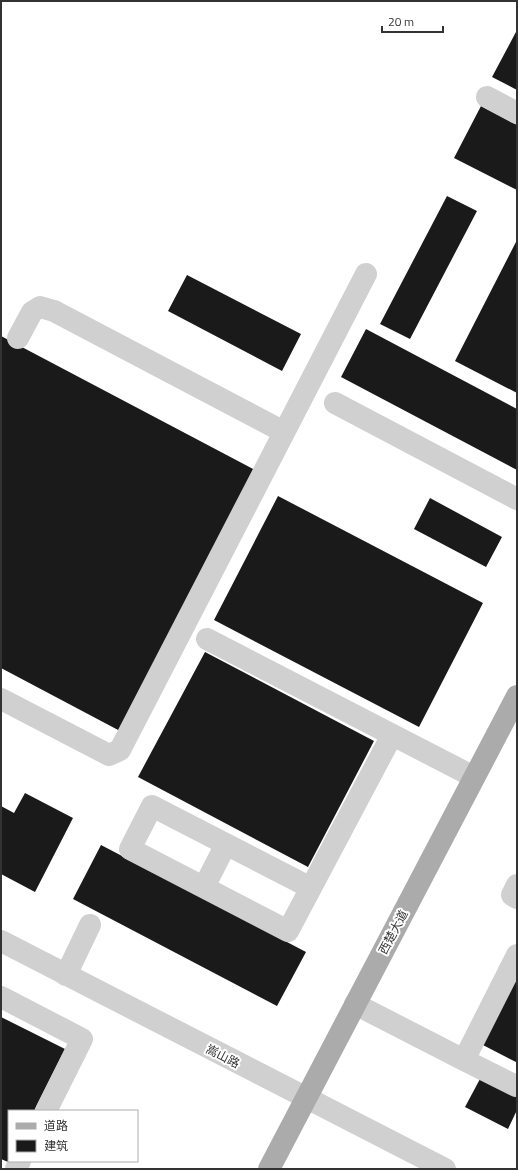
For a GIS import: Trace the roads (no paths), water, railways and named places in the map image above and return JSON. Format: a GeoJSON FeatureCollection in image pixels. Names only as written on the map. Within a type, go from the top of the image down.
{"type":"FeatureCollection","features":[{"type":"Feature","properties":{"kind":"main road","name":"西楚大道"},"geometry":{"type":"LineString","coordinates":[[269,1169],[517,696]]}},
{"type":"Feature","properties":{"kind":"street"},"geometry":{"type":"LineString","coordinates":[[487,97],[517,112]]}},
{"type":"Feature","properties":{"kind":"street"},"geometry":{"type":"LineString","coordinates":[[1,699],[109,755],[120,750],[366,274]]}},
{"type":"Feature","properties":{"kind":"street"},"geometry":{"type":"LineString","coordinates":[[18,338],[32,312],[40,307],[54,311],[284,432]]}},
{"type":"Feature","properties":{"kind":"street"},"geometry":{"type":"LineString","coordinates":[[335,403],[517,499]]}},
{"type":"Feature","properties":{"kind":"street"},"geometry":{"type":"LineString","coordinates":[[207,639],[474,777]]}},
{"type":"Feature","properties":{"kind":"street"},"geometry":{"type":"LineString","coordinates":[[311,888],[152,806],[130,849],[288,931],[311,888],[392,735]]}},
{"type":"Feature","properties":{"kind":"street"},"geometry":{"type":"LineString","coordinates":[[204,887],[226,844]]}},
{"type":"Feature","properties":{"kind":"street"},"geometry":{"type":"LineString","coordinates":[[517,885],[512,896],[517,898]]}},
{"type":"Feature","properties":{"kind":"street"},"geometry":{"type":"LineString","coordinates":[[66,974],[90,925]]}},
{"type":"Feature","properties":{"kind":"street","name":"嵩山路"},"geometry":{"type":"LineString","coordinates":[[1,941],[445,1169]]}},
{"type":"Feature","properties":{"kind":"street"},"geometry":{"type":"LineString","coordinates":[[464,1060],[517,955]]}},
{"type":"Feature","properties":{"kind":"street"},"geometry":{"type":"LineString","coordinates":[[1,998],[82,1039],[46,1110]]}},
{"type":"Feature","properties":{"kind":"street"},"geometry":{"type":"LineString","coordinates":[[355,1004],[516,1086],[517,1084]]}}]}
